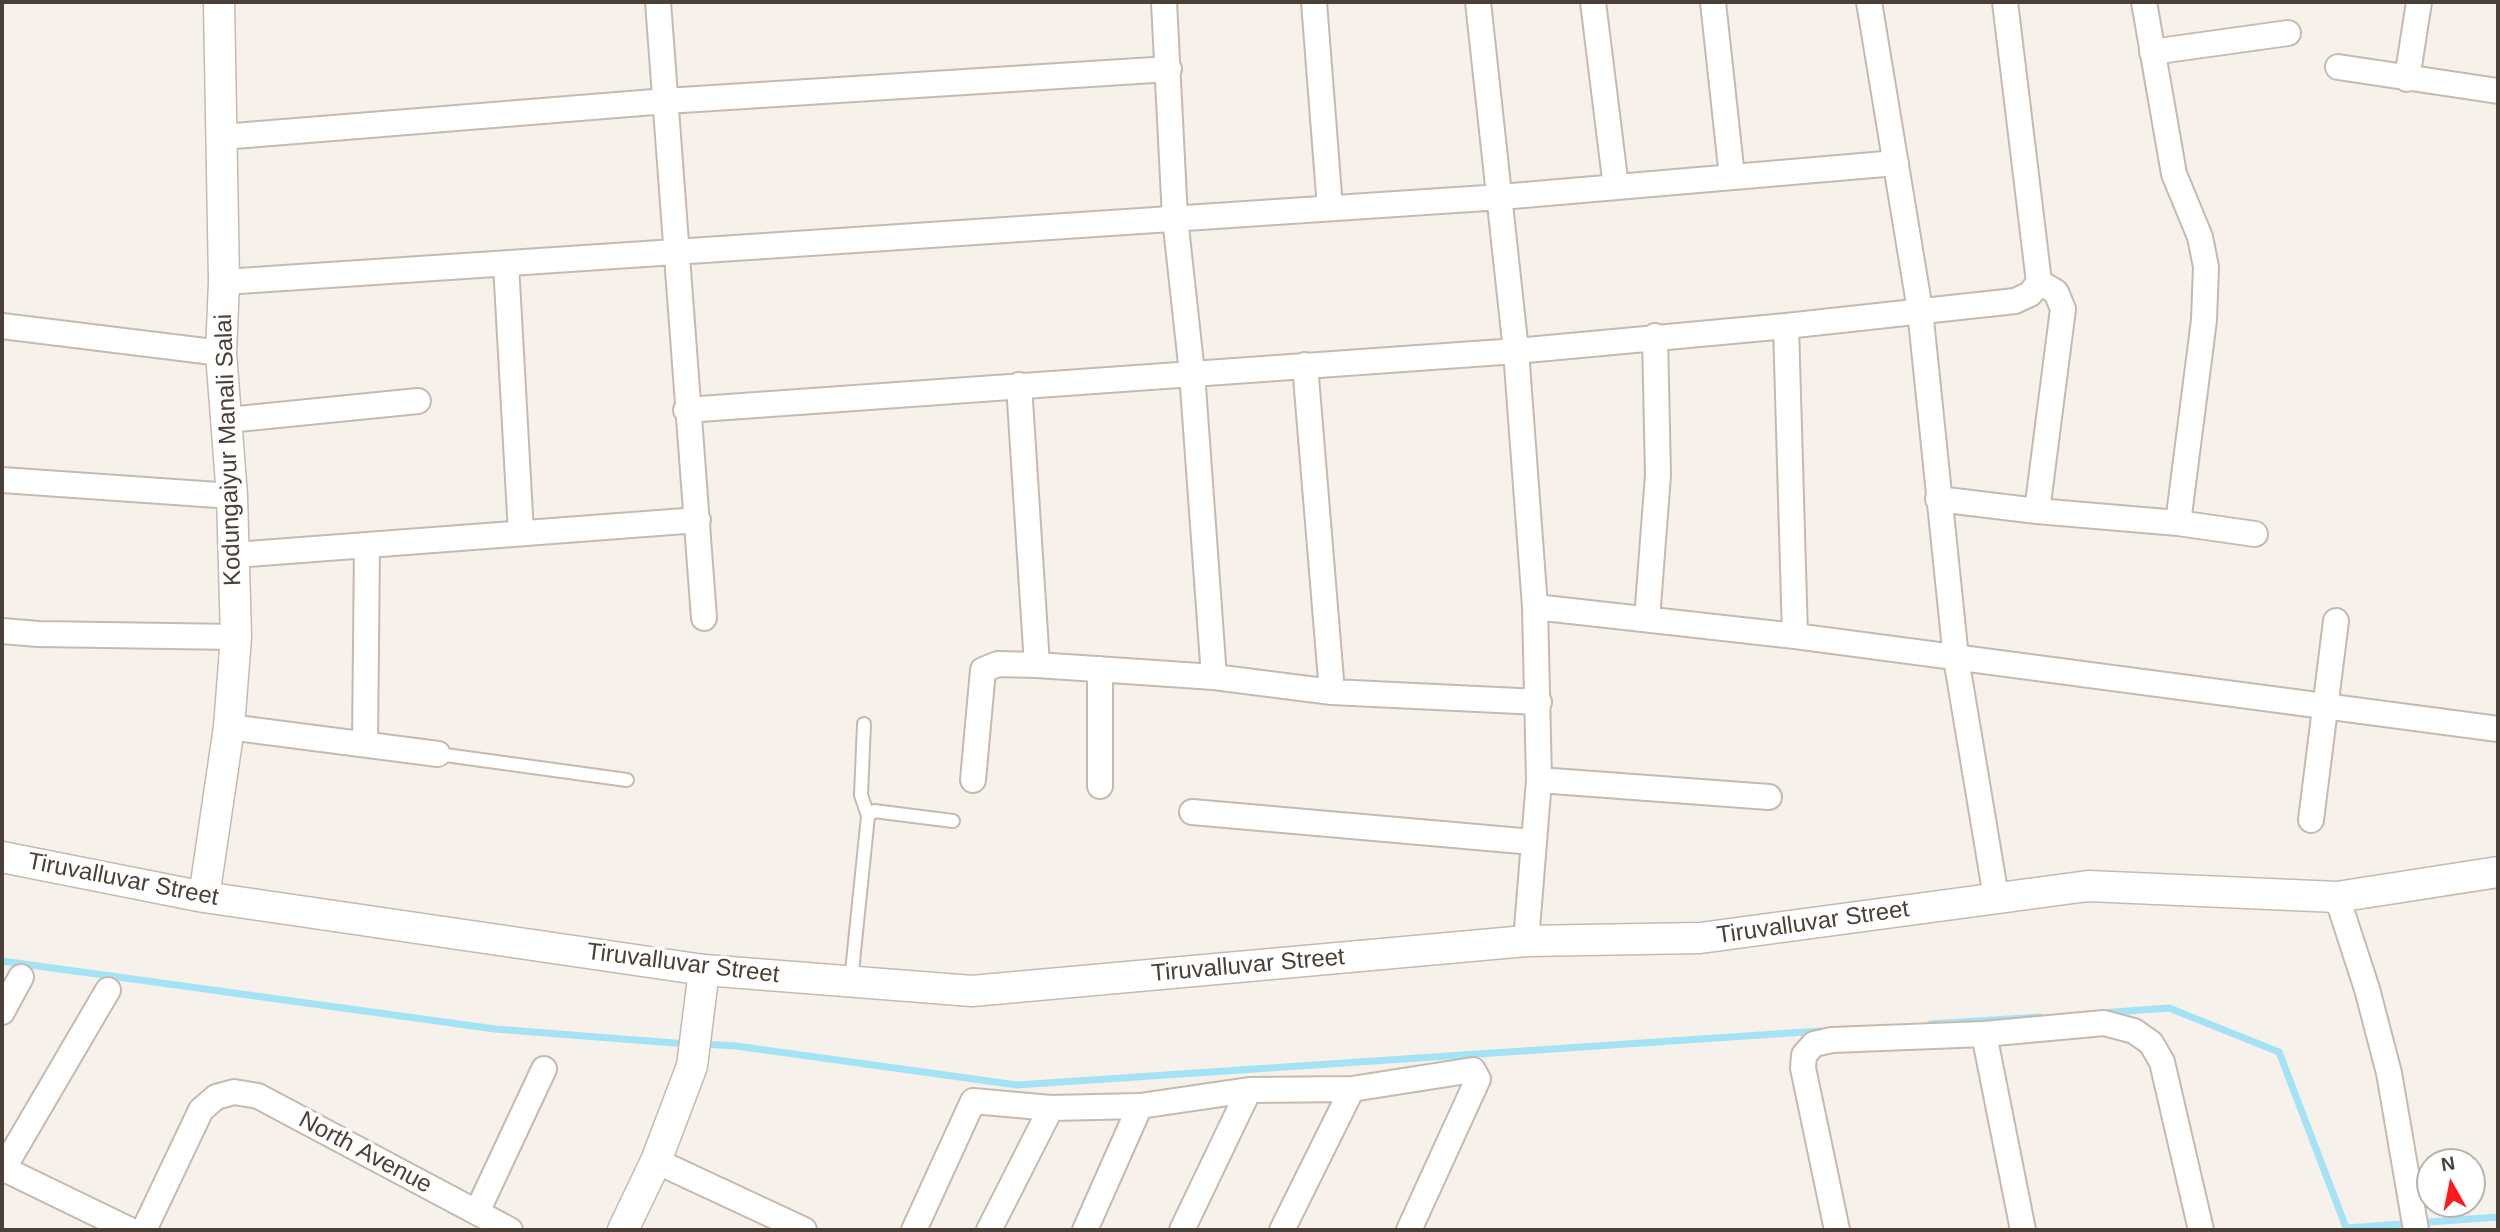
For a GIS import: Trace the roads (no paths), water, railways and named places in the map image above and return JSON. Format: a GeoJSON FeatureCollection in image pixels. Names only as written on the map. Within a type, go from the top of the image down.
{"type":"FeatureCollection","features":[{"type":"Feature","properties":{"kind":"street","name":"Kodungaiyur Manali Salai"},"geometry":{"type":"LineString","coordinates":[[204,897],[229,727],[236,637],[228,420],[221,353],[224,282],[219,2]]}},
{"type":"Feature","properties":{"kind":"street"},"geometry":{"type":"LineString","coordinates":[[658,2],[686,410],[698,520],[704,618]]}},
{"type":"Feature","properties":{"kind":"street"},"geometry":{"type":"LineString","coordinates":[[1164,2],[1175,218],[1192,373],[1214,677]]}},
{"type":"Feature","properties":{"kind":"street"},"geometry":{"type":"LineString","coordinates":[[1314,2],[1330,208]]}},
{"type":"Feature","properties":{"kind":"street"},"geometry":{"type":"LineString","coordinates":[[1478,2],[1516,351],[1535,607],[1539,780],[1526,941]]}},
{"type":"Feature","properties":{"kind":"street"},"geometry":{"type":"LineString","coordinates":[[1593,2],[1616,187]]}},
{"type":"Feature","properties":{"kind":"street"},"geometry":{"type":"LineString","coordinates":[[1713,2],[1732,177]]}},
{"type":"Feature","properties":{"kind":"street"},"geometry":{"type":"LineString","coordinates":[[1869,2],[1920,310],[1956,657],[1996,897]]}},
{"type":"Feature","properties":{"kind":"street"},"geometry":{"type":"LineString","coordinates":[[686,410],[1516,351],[2015,301],[2030,294],[2039,282],[2005,2]]}},
{"type":"Feature","properties":{"kind":"street"},"geometry":{"type":"LineString","coordinates":[[2144,2],[2174,173],[2200,237],[2207,282],[2178,523]]}},
{"type":"Feature","properties":{"kind":"street"},"geometry":{"type":"LineString","coordinates":[[2407,79],[2419,2]]}},
{"type":"Feature","properties":{"kind":"street"},"geometry":{"type":"LineString","coordinates":[[2152,52],[2288,33]]}},
{"type":"Feature","properties":{"kind":"street"},"geometry":{"type":"LineString","coordinates":[[2338,67],[2498,91]]}},
{"type":"Feature","properties":{"kind":"street"},"geometry":{"type":"LineString","coordinates":[[222,136],[666,101],[1169,69]]}},
{"type":"Feature","properties":{"kind":"street"},"geometry":{"type":"LineString","coordinates":[[224,282],[1501,197],[1896,163]]}},
{"type":"Feature","properties":{"kind":"street"},"geometry":{"type":"LineString","coordinates":[[506,264],[521,533]]}},
{"type":"Feature","properties":{"kind":"street"},"geometry":{"type":"LineString","coordinates":[[2037,511],[2063,309],[2056,292],[2039,282]]}},
{"type":"Feature","properties":{"kind":"street"},"geometry":{"type":"LineString","coordinates":[[2,326],[221,353]]}},
{"type":"Feature","properties":{"kind":"street"},"geometry":{"type":"LineString","coordinates":[[1786,326],[1795,636]]}},
{"type":"Feature","properties":{"kind":"street"},"geometry":{"type":"LineString","coordinates":[[1647,619],[1658,475],[1655,336]]}},
{"type":"Feature","properties":{"kind":"street"},"geometry":{"type":"LineString","coordinates":[[1305,365],[1332,692]]}},
{"type":"Feature","properties":{"kind":"street"},"geometry":{"type":"LineString","coordinates":[[1019,385],[1037,665]]}},
{"type":"Feature","properties":{"kind":"street"},"geometry":{"type":"LineString","coordinates":[[228,420],[418,401]]}},
{"type":"Feature","properties":{"kind":"street"},"geometry":{"type":"LineString","coordinates":[[2,480],[232,496]]}},
{"type":"Feature","properties":{"kind":"street"},"geometry":{"type":"LineString","coordinates":[[1938,499],[2178,523],[2255,534]]}},
{"type":"Feature","properties":{"kind":"street"},"geometry":{"type":"LineString","coordinates":[[235,555],[698,520]]}},
{"type":"Feature","properties":{"kind":"street"},"geometry":{"type":"LineString","coordinates":[[365,744],[367,545]]}},
{"type":"Feature","properties":{"kind":"street"},"geometry":{"type":"LineString","coordinates":[[1535,607],[1795,636],[2498,729]]}},
{"type":"Feature","properties":{"kind":"street"},"geometry":{"type":"LineString","coordinates":[[2311,820],[2336,621]]}},
{"type":"Feature","properties":{"kind":"street"},"geometry":{"type":"LineString","coordinates":[[2,631],[236,637]]}},
{"type":"Feature","properties":{"kind":"street"},"geometry":{"type":"LineString","coordinates":[[973,780],[983,670],[998,664],[1214,677],[1332,692],[1539,702]]}},
{"type":"Feature","properties":{"kind":"street"},"geometry":{"type":"LineString","coordinates":[[1100,669],[1100,786]]}},
{"type":"Feature","properties":{"kind":"street"},"geometry":{"type":"LineString","coordinates":[[229,727],[438,754]]}},
{"type":"Feature","properties":{"kind":"street"},"geometry":{"type":"LineString","coordinates":[[1539,780],[1769,797]]}},
{"type":"Feature","properties":{"kind":"street"},"geometry":{"type":"LineString","coordinates":[[1192,812],[1533,842]]}},
{"type":"Feature","properties":{"kind":"street","name":"Tiruvalluvar Street"},"geometry":{"type":"LineString","coordinates":[[2,857],[204,897],[704,970],[972,991],[1526,941],[1700,938],[2088,886],[2337,897],[2498,872]]}},
{"type":"Feature","properties":{"kind":"street"},"geometry":{"type":"LineString","coordinates":[[2337,897],[2367,989],[2389,1073],[2414,1219]]}},
{"type":"Feature","properties":{"kind":"street"},"geometry":{"type":"LineString","coordinates":[[623,1230],[656,1161],[692,1066],[704,970]]}},
{"type":"Feature","properties":{"kind":"street"},"geometry":{"type":"LineString","coordinates":[[2,1012],[20,977]]}},
{"type":"Feature","properties":{"kind":"street"},"geometry":{"type":"LineString","coordinates":[[108,990],[2,1169],[130,1230]]}},
{"type":"Feature","properties":{"kind":"street"},"geometry":{"type":"LineString","coordinates":[[1838,1230],[1803,1068],[1804,1055],[1814,1044],[1832,1040],[1984,1034],[2104,1023],[2134,1031],[2151,1043],[2162,1062],[2201,1230]]}},
{"type":"Feature","properties":{"kind":"street"},"geometry":{"type":"LineString","coordinates":[[1984,1034],[2024,1230]]}},
{"type":"Feature","properties":{"kind":"street"},"geometry":{"type":"LineString","coordinates":[[477,1212],[544,1069]]}},
{"type":"Feature","properties":{"kind":"street"},"geometry":{"type":"LineString","coordinates":[[914,1230],[973,1101],[1051,1108],[1140,1105],[1249,1090],[1352,1089],[1469,1069],[1477,1074],[1478,1079],[1409,1230]]}},
{"type":"Feature","properties":{"kind":"street"},"geometry":{"type":"LineString","coordinates":[[1282,1230],[1352,1089]]}},
{"type":"Feature","properties":{"kind":"street"},"geometry":{"type":"LineString","coordinates":[[1182,1230],[1249,1090]]}},
{"type":"Feature","properties":{"kind":"street","name":"North Avenue"},"geometry":{"type":"LineString","coordinates":[[144,1230],[201,1110],[216,1097],[234,1092],[258,1096],[510,1230]]}},
{"type":"Feature","properties":{"kind":"street"},"geometry":{"type":"LineString","coordinates":[[1085,1230],[1140,1105]]}},
{"type":"Feature","properties":{"kind":"street"},"geometry":{"type":"LineString","coordinates":[[989,1230],[1051,1108]]}},
{"type":"Feature","properties":{"kind":"street"},"geometry":{"type":"LineString","coordinates":[[656,1161],[804,1230]]}},
{"type":"Feature","properties":{"kind":"lane"},"geometry":{"type":"LineString","coordinates":[[851,982],[868,816],[861,795],[863,724]]}},
{"type":"Feature","properties":{"kind":"lane"},"geometry":{"type":"LineString","coordinates":[[438,754],[626,780]]}},
{"type":"Feature","properties":{"kind":"lane"},"geometry":{"type":"LineString","coordinates":[[868,816],[874,811],[953,821]]}},
{"type":"Feature","properties":{"kind":"waterway"},"geometry":{"type":"LineString","coordinates":[[2,961],[495,1029],[687,1044]]}},
{"type":"Feature","properties":{"kind":"waterway"},"geometry":{"type":"LineString","coordinates":[[2101,1013],[2169,1008],[2279,1052],[2347,1230]]}},
{"type":"Feature","properties":{"kind":"waterway"},"geometry":{"type":"LineString","coordinates":[[1930,1024],[2040,1017]]}},
{"type":"Feature","properties":{"kind":"waterway"},"geometry":{"type":"LineString","coordinates":[[703,1044],[736,1046],[1017,1085],[1820,1031]]}},
{"type":"Feature","properties":{"kind":"waterway"},"geometry":{"type":"LineString","coordinates":[[2347,1228],[2498,1217]]}}]}
